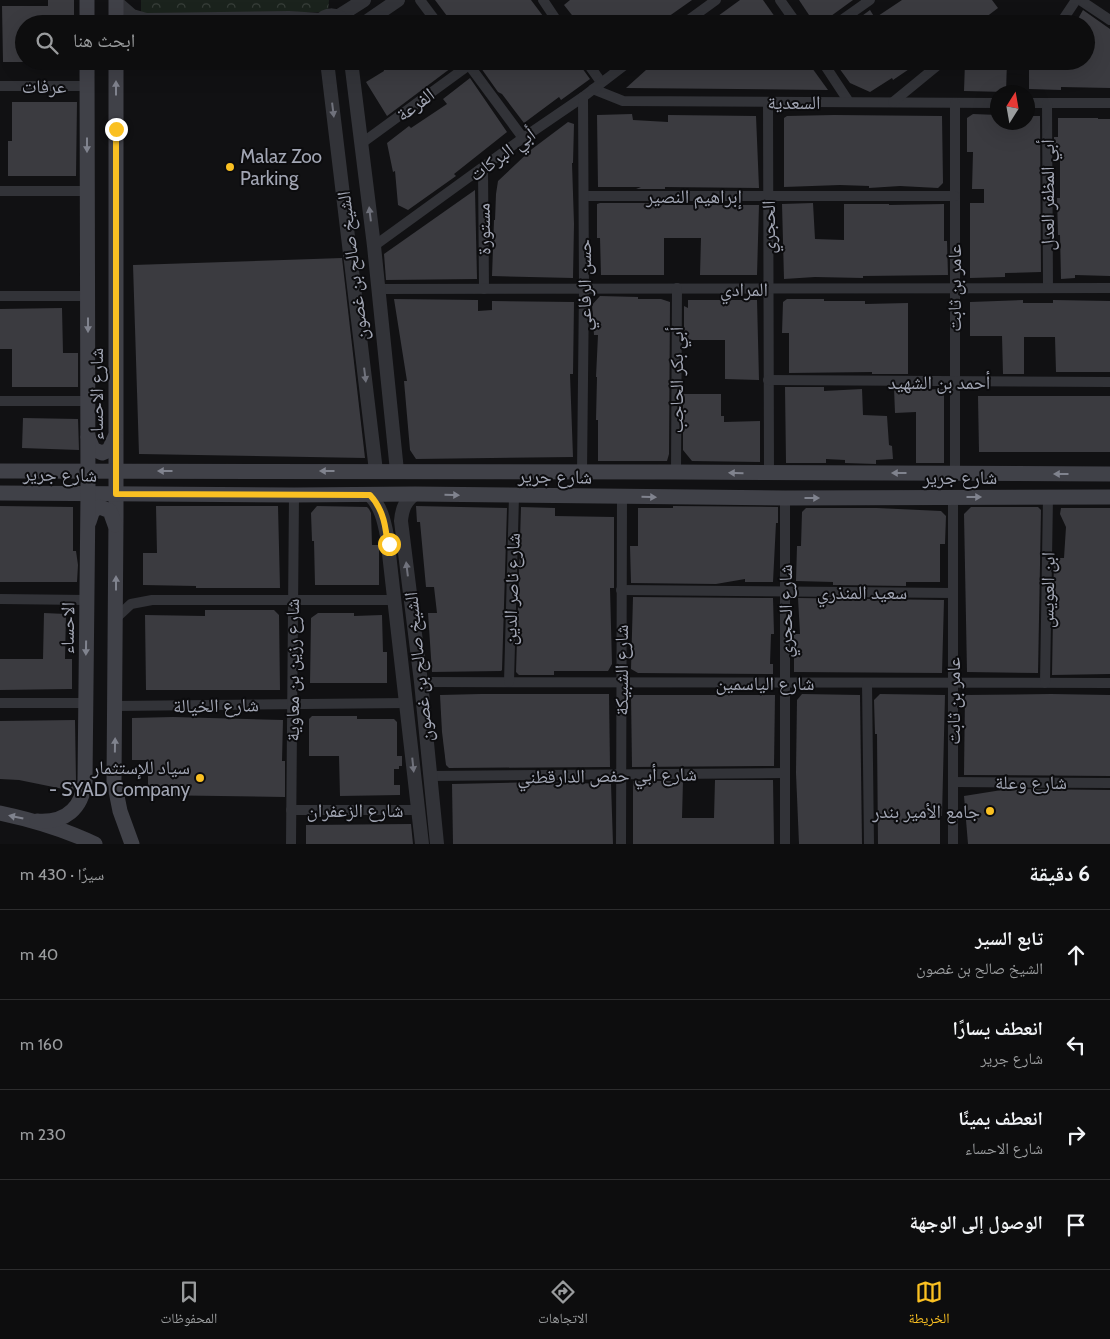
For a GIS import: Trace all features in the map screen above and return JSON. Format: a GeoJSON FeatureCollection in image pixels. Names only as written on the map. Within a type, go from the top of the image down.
{"type":"FeatureCollection","features":[{"type":"Feature","properties":{"kind":"main road"},"geometry":{"type":"LineString","coordinates":[[87,0],[87,15]]}},
{"type":"Feature","properties":{"kind":"main road"},"geometry":{"type":"LineString","coordinates":[[116,1],[116,15]]}},
{"type":"Feature","properties":{"kind":"main road","name":"شارع الاحساء"},"geometry":{"type":"LineString","coordinates":[[87,70],[88,494]]}},
{"type":"Feature","properties":{"kind":"main road","name":"شارع الاحساء"},"geometry":{"type":"LineString","coordinates":[[116,70],[116,618],[114,782],[120,811],[132,844]]}},
{"type":"Feature","properties":{"kind":"main road"},"geometry":{"type":"LineString","coordinates":[[88,436],[93,449],[102,453],[109,450],[115,436]]}},
{"type":"Feature","properties":{"kind":"main road","name":"شارع جرير"},"geometry":{"type":"LineString","coordinates":[[0,471],[1110,474]]}},
{"type":"Feature","properties":{"kind":"main road"},"geometry":{"type":"LineString","coordinates":[[59,494],[72,491],[77,482],[74,475],[61,471]]}},
{"type":"Feature","properties":{"kind":"main road"},"geometry":{"type":"LineString","coordinates":[[142,471],[128,475],[124,485],[128,492],[142,495]]}},
{"type":"Feature","properties":{"kind":"main road","name":"شارع جرير"},"geometry":{"type":"LineString","coordinates":[[0,493],[142,495],[415,494],[785,498],[1110,497]]}},
{"type":"Feature","properties":{"kind":"main road","name":"الاحساء"},"geometry":{"type":"LineString","coordinates":[[37,821],[47,822],[66,816],[80,801],[84,791],[88,494]]}},
{"type":"Feature","properties":{"kind":"main road"},"geometry":{"type":"LineString","coordinates":[[88,528],[93,510],[100,507],[110,511],[116,529]]}},
{"type":"Feature","properties":{"kind":"main road"},"geometry":{"type":"LineString","coordinates":[[0,813],[37,821],[95,844]]}},
{"type":"Feature","properties":{"kind":"street"},"geometry":{"type":"LineString","coordinates":[[348,15],[364,0]]}},
{"type":"Feature","properties":{"kind":"street"},"geometry":{"type":"LineString","coordinates":[[376,15],[398,0]]}},
{"type":"Feature","properties":{"kind":"street"},"geometry":{"type":"LineString","coordinates":[[420,0],[431,15]]}},
{"type":"Feature","properties":{"kind":"street"},"geometry":{"type":"LineString","coordinates":[[695,15],[716,0]]}},
{"type":"Feature","properties":{"kind":"street"},"geometry":{"type":"LineString","coordinates":[[780,0],[791,15]]}},
{"type":"Feature","properties":{"kind":"street"},"geometry":{"type":"LineString","coordinates":[[849,15],[870,0]]}},
{"type":"Feature","properties":{"kind":"street"},"geometry":{"type":"LineString","coordinates":[[1066,15],[1076,0]]}},
{"type":"Feature","properties":{"kind":"street"},"geometry":{"type":"LineString","coordinates":[[1080,0],[1110,20]]}},
{"type":"Feature","properties":{"kind":"street"},"geometry":{"type":"LineString","coordinates":[[116,1],[131,15]]}},
{"type":"Feature","properties":{"kind":"street"},"geometry":{"type":"LineString","coordinates":[[546,1],[555,15]]}},
{"type":"Feature","properties":{"kind":"street","name":"الشيخ صالح بن غصون"},"geometry":{"type":"LineString","coordinates":[[328,70],[376,472]]}},
{"type":"Feature","properties":{"kind":"street","name":"الشيخ صالح بن غصون"},"geometry":{"type":"LineString","coordinates":[[352,70],[374,246],[397,471]]}},
{"type":"Feature","properties":{"kind":"street","name":"الفرعة"},"geometry":{"type":"LineString","coordinates":[[362,143],[458,70]]}},
{"type":"Feature","properties":{"kind":"street"},"geometry":{"type":"LineString","coordinates":[[472,70],[523,138]]}},
{"type":"Feature","properties":{"kind":"street"},"geometry":{"type":"LineString","coordinates":[[592,70],[601,82]]}},
{"type":"Feature","properties":{"kind":"street","name":"أبي البركات"},"geometry":{"type":"LineString","coordinates":[[374,246],[483,169],[523,138],[593,90],[618,70]]}},
{"type":"Feature","properties":{"kind":"street"},"geometry":{"type":"LineString","coordinates":[[828,70],[849,102]]}},
{"type":"Feature","properties":{"kind":"street"},"geometry":{"type":"LineString","coordinates":[[893,102],[932,70]]}},
{"type":"Feature","properties":{"kind":"street","name":"عرفات"},"geometry":{"type":"LineString","coordinates":[[0,86],[87,86]]}},
{"type":"Feature","properties":{"kind":"street","name":"السعدية"},"geometry":{"type":"LineString","coordinates":[[593,90],[623,101],[990,103]]}},
{"type":"Feature","properties":{"kind":"street","name":"حسن الرفاعي"},"geometry":{"type":"LineString","coordinates":[[582,472],[584,288],[583,97]]}},
{"type":"Feature","properties":{"kind":"street","name":"الحجري"},"geometry":{"type":"LineString","coordinates":[[768,102],[769,473]]}},
{"type":"Feature","properties":{"kind":"street","name":"عامر بن ثابت"},"geometry":{"type":"LineString","coordinates":[[955,103],[955,474]]}},
{"type":"Feature","properties":{"kind":"street"},"geometry":{"type":"LineString","coordinates":[[1035,103],[1110,103]]}},
{"type":"Feature","properties":{"kind":"street","name":"أبي المظفر العدل"},"geometry":{"type":"LineString","coordinates":[[1047,103],[1048,288]]}},
{"type":"Feature","properties":{"kind":"street","name":"مستورة"},"geometry":{"type":"LineString","coordinates":[[483,169],[484,289]]}},
{"type":"Feature","properties":{"kind":"street"},"geometry":{"type":"LineString","coordinates":[[0,191],[87,191]]}},
{"type":"Feature","properties":{"kind":"street","name":"إبراهيم النصير"},"geometry":{"type":"LineString","coordinates":[[584,196],[955,196]]}},
{"type":"Feature","properties":{"kind":"street"},"geometry":{"type":"LineString","coordinates":[[355,291],[360,296],[370,296],[378,286]]}},
{"type":"Feature","properties":{"kind":"street","name":"المرادي"},"geometry":{"type":"LineString","coordinates":[[378,286],[484,289],[1110,288]]}},
{"type":"Feature","properties":{"kind":"street","name":"أبي بكر الحاجب"},"geometry":{"type":"LineString","coordinates":[[676,472],[677,288]]}},
{"type":"Feature","properties":{"kind":"street"},"geometry":{"type":"LineString","coordinates":[[0,296],[88,296]]}},
{"type":"Feature","properties":{"kind":"street"},"geometry":{"type":"LineString","coordinates":[[357,313],[359,306],[367,302],[374,303],[380,310]]}},
{"type":"Feature","properties":{"kind":"street","name":"أحمد بن الشهيد"},"geometry":{"type":"LineString","coordinates":[[768,380],[1110,382]]}},
{"type":"Feature","properties":{"kind":"street"},"geometry":{"type":"LineString","coordinates":[[0,401],[88,402]]}},
{"type":"Feature","properties":{"kind":"street","name":"الشيخ صالح بن غصون"},"geometry":{"type":"LineString","coordinates":[[415,494],[403,508],[402,525],[421,682],[437,844]]}},
{"type":"Feature","properties":{"kind":"street","name":"شارع رزين بن معاوية"},"geometry":{"type":"LineString","coordinates":[[291,844],[294,495]]}},
{"type":"Feature","properties":{"kind":"street","name":"الشيخ صالح بن غصون"},"geometry":{"type":"LineString","coordinates":[[370,495],[380,507],[385,526],[422,844]]}},
{"type":"Feature","properties":{"kind":"street","name":"شارع ناصر الدين"},"geometry":{"type":"LineString","coordinates":[[509,682],[514,496]]}},
{"type":"Feature","properties":{"kind":"street","name":"شارع الشبيكة"},"geometry":{"type":"LineString","coordinates":[[621,844],[622,497]]}},
{"type":"Feature","properties":{"kind":"street","name":"عامر بن ثابت"},"geometry":{"type":"LineString","coordinates":[[952,844],[953,497]]}},
{"type":"Feature","properties":{"kind":"street","name":"ابن العويس"},"geometry":{"type":"LineString","coordinates":[[1046,683],[1048,497]]}},
{"type":"Feature","properties":{"kind":"street","name":"شارع الحجري"},"geometry":{"type":"LineString","coordinates":[[785,498],[785,844]]}},
{"type":"Feature","properties":{"kind":"street"},"geometry":{"type":"LineString","coordinates":[[385,526],[390,533],[395,533],[402,525]]}},
{"type":"Feature","properties":{"kind":"street"},"geometry":{"type":"LineString","coordinates":[[388,548],[392,540],[397,539],[404,547]]}},
{"type":"Feature","properties":{"kind":"street","name":"سعيد المنذري"},"geometry":{"type":"LineString","coordinates":[[622,590],[953,592]]}},
{"type":"Feature","properties":{"kind":"street"},"geometry":{"type":"LineString","coordinates":[[0,599],[87,600]]}},
{"type":"Feature","properties":{"kind":"street"},"geometry":{"type":"LineString","coordinates":[[116,618],[125,608],[132,604],[152,600],[394,600]]}},
{"type":"Feature","properties":{"kind":"street","name":"شارع الياسمين"},"geometry":{"type":"LineString","coordinates":[[421,682],[1110,683]]}},
{"type":"Feature","properties":{"kind":"street"},"geometry":{"type":"LineString","coordinates":[[867,683],[869,844]]}},
{"type":"Feature","properties":{"kind":"street"},"geometry":{"type":"LineString","coordinates":[[0,703],[85,703]]}},
{"type":"Feature","properties":{"kind":"street","name":"شارع الخيالة"},"geometry":{"type":"LineString","coordinates":[[115,706],[407,704]]}},
{"type":"Feature","properties":{"kind":"street","name":"شارع أبي حفص الدارقطني"},"geometry":{"type":"LineString","coordinates":[[430,776],[785,773]]}},
{"type":"Feature","properties":{"kind":"street","name":"شارع وعلة"},"geometry":{"type":"LineString","coordinates":[[953,782],[1110,783]]}},
{"type":"Feature","properties":{"kind":"street","name":"شارع الزعفران"},"geometry":{"type":"LineString","coordinates":[[291,810],[418,810]]}},
{"type":"Feature","properties":{"kind":"green space"},"geometry":{"type":"Polygon","coordinates":[[[141,0],[329,0],[328,12],[141,15],[141,0]]]}},
{"type":"Feature","properties":{"kind":"building"},"geometry":{"type":"Polygon","coordinates":[[[48,0],[74,0],[74,15],[15,15],[15,62],[3,62],[2,6],[48,6],[48,0]]]}},
{"type":"Feature","properties":{"kind":"building"},"geometry":{"type":"Polygon","coordinates":[[[435,0],[531,0],[542,15],[446,15],[435,0]]]}},
{"type":"Feature","properties":{"kind":"building"},"geometry":{"type":"Polygon","coordinates":[[[570,0],[692,0],[671,15],[572,15],[564,5],[570,0]]]}},
{"type":"Feature","properties":{"kind":"building"},"geometry":{"type":"Polygon","coordinates":[[[740,0],[763,0],[774,15],[719,15],[740,0]]]}},
{"type":"Feature","properties":{"kind":"building"},"geometry":{"type":"Polygon","coordinates":[[[799,0],[853,0],[832,15],[809,15],[799,0]]]}},
{"type":"Feature","properties":{"kind":"building"},"geometry":{"type":"Polygon","coordinates":[[[902,0],[992,0],[998,8],[989,15],[880,15],[902,0]]]}},
{"type":"Feature","properties":{"kind":"building"},"geometry":{"type":"Polygon","coordinates":[[[870,10],[873,15],[863,15],[870,10]]]}},
{"type":"Feature","properties":{"kind":"building"},"geometry":{"type":"Polygon","coordinates":[[[1083,10],[1090,15],[1080,15],[1083,10]]]}},
{"type":"Feature","properties":{"kind":"building"},"geometry":{"type":"Polygon","coordinates":[[[1095,18],[1110,29],[1110,88],[1061,87],[1061,90],[1035,89],[1035,85],[1029,85],[1029,70],[1095,70],[1095,18]]]}},
{"type":"Feature","properties":{"kind":"building"},"geometry":{"type":"Polygon","coordinates":[[[448,70],[387,116],[366,82],[384,71],[448,70]]]}},
{"type":"Feature","properties":{"kind":"building"},"geometry":{"type":"Polygon","coordinates":[[[482,70],[584,70],[590,79],[561,100],[559,97],[524,123],[502,94],[498,92],[482,70]]]}},
{"type":"Feature","properties":{"kind":"building"},"geometry":{"type":"Polygon","coordinates":[[[646,70],[814,70],[828,90],[626,88],[646,70]]]}},
{"type":"Feature","properties":{"kind":"building"},"geometry":{"type":"Polygon","coordinates":[[[840,70],[908,70],[870,92],[850,83],[840,70]]]}},
{"type":"Feature","properties":{"kind":"building"},"geometry":{"type":"Polygon","coordinates":[[[965,70],[1007,70],[1006,85],[990,85],[990,92],[964,91],[965,70]]]}},
{"type":"Feature","properties":{"kind":"building"},"geometry":{"type":"Polygon","coordinates":[[[470,78],[507,132],[454,174],[456,176],[408,210],[398,205],[395,171],[393,172],[387,143],[409,126],[411,128],[447,104],[443,99],[470,78]]]}},
{"type":"Feature","properties":{"kind":"building"},"geometry":{"type":"Polygon","coordinates":[[[12,102],[77,102],[76,176],[8,176],[8,141],[12,141],[12,102]]]}},
{"type":"Feature","properties":{"kind":"building"},"geometry":{"type":"Polygon","coordinates":[[[632,114],[633,120],[668,122],[668,115],[756,116],[759,188],[665,187],[665,189],[636,189],[641,187],[598,187],[597,115],[632,114]]]}},
{"type":"Feature","properties":{"kind":"building"},"geometry":{"type":"Polygon","coordinates":[[[973,114],[990,115],[990,130],[1035,130],[1035,116],[1040,116],[1041,272],[1005,273],[1005,277],[970,278],[970,203],[984,203],[984,189],[972,189],[973,152],[967,152],[967,118],[973,114]]]}},
{"type":"Feature","properties":{"kind":"building"},"geometry":{"type":"Polygon","coordinates":[[[787,116],[942,116],[943,183],[938,188],[900,186],[869,188],[869,186],[840,185],[784,187],[784,118],[787,116]]]}},
{"type":"Feature","properties":{"kind":"building"},"geometry":{"type":"Polygon","coordinates":[[[1058,118],[1110,119],[1110,276],[1075,275],[1075,278],[1061,279],[1057,198],[1060,198],[1060,154],[1054,154],[1054,137],[1058,137],[1058,118]]]}},
{"type":"Feature","properties":{"kind":"building"},"geometry":{"type":"Polygon","coordinates":[[[568,122],[574,124],[572,163],[573,278],[492,276],[494,220],[498,181],[532,149],[568,122]]]}},
{"type":"Feature","properties":{"kind":"building"},"geometry":{"type":"Polygon","coordinates":[[[475,190],[477,279],[386,280],[384,254],[475,190]]]}},
{"type":"Feature","properties":{"kind":"building"},"geometry":{"type":"Polygon","coordinates":[[[813,203],[815,239],[844,240],[844,204],[944,204],[944,241],[947,241],[948,275],[784,279],[782,204],[813,203]]]}},
{"type":"Feature","properties":{"kind":"building"},"geometry":{"type":"Polygon","coordinates":[[[597,204],[759,205],[757,275],[700,275],[701,238],[664,238],[664,275],[601,275],[600,238],[597,238],[597,204]]]}},
{"type":"Feature","properties":{"kind":"building"},"geometry":{"type":"Polygon","coordinates":[[[342,258],[365,458],[139,454],[133,265],[342,258]]]}},
{"type":"Feature","properties":{"kind":"building"},"geometry":{"type":"Polygon","coordinates":[[[600,296],[638,297],[638,299],[661,299],[670,302],[669,454],[667,461],[598,461],[596,377],[598,335],[594,335],[592,305],[600,296]]]}},
{"type":"Feature","properties":{"kind":"building"},"geometry":{"type":"Polygon","coordinates":[[[394,299],[478,300],[478,311],[492,310],[492,301],[574,302],[573,374],[570,374],[573,457],[416,459],[410,450],[404,381],[407,381],[394,299]]]}},
{"type":"Feature","properties":{"kind":"building"},"geometry":{"type":"Polygon","coordinates":[[[787,299],[865,301],[865,304],[908,303],[908,374],[872,374],[872,372],[789,373],[789,333],[782,333],[783,302],[787,299]]]}},
{"type":"Feature","properties":{"kind":"building"},"geometry":{"type":"Polygon","coordinates":[[[688,300],[757,300],[759,380],[725,379],[725,340],[684,340],[684,306],[688,308],[688,300]]]}},
{"type":"Feature","properties":{"kind":"building"},"geometry":{"type":"Polygon","coordinates":[[[1023,300],[1023,303],[1053,303],[1053,300],[1110,301],[1110,372],[1056,372],[1055,337],[1024,337],[1024,374],[1003,374],[1002,336],[970,336],[970,302],[1023,300]]]}},
{"type":"Feature","properties":{"kind":"building"},"geometry":{"type":"Polygon","coordinates":[[[62,308],[63,353],[78,353],[78,387],[12,387],[12,349],[0,349],[0,309],[62,308]]]}},
{"type":"Feature","properties":{"kind":"building"},"geometry":{"type":"Polygon","coordinates":[[[785,387],[824,387],[824,391],[862,389],[863,415],[887,416],[889,445],[892,446],[893,459],[876,460],[876,464],[845,463],[845,460],[826,459],[826,463],[786,463],[785,387]]]}},
{"type":"Feature","properties":{"kind":"building"},"geometry":{"type":"Polygon","coordinates":[[[894,388],[908,388],[908,390],[944,389],[944,463],[916,463],[916,412],[895,413],[894,388]]]}},
{"type":"Feature","properties":{"kind":"building"},"geometry":{"type":"Polygon","coordinates":[[[683,394],[721,394],[721,416],[724,416],[724,422],[760,421],[760,462],[692,461],[683,450],[683,394]]]}},
{"type":"Feature","properties":{"kind":"building"},"geometry":{"type":"Polygon","coordinates":[[[978,396],[1110,396],[1110,452],[979,452],[978,396]]]}},
{"type":"Feature","properties":{"kind":"building"},"geometry":{"type":"Polygon","coordinates":[[[23,418],[78,419],[79,450],[22,448],[23,418]]]}},
{"type":"Feature","properties":{"kind":"building"},"geometry":{"type":"Polygon","coordinates":[[[0,506],[73,507],[73,551],[76,551],[78,565],[77,582],[0,582],[0,506]]]}},
{"type":"Feature","properties":{"kind":"building"},"geometry":{"type":"Polygon","coordinates":[[[156,506],[278,506],[280,588],[196,588],[196,586],[143,585],[143,553],[157,553],[156,506]]]}},
{"type":"Feature","properties":{"kind":"building"},"geometry":{"type":"Polygon","coordinates":[[[317,506],[367,507],[369,509],[371,513],[372,545],[379,545],[379,585],[315,585],[311,513],[317,506]]]}},
{"type":"Feature","properties":{"kind":"building"},"geometry":{"type":"Polygon","coordinates":[[[416,506],[507,508],[501,671],[432,672],[428,613],[437,613],[434,587],[426,587],[420,522],[417,522],[416,506]]]}},
{"type":"Feature","properties":{"kind":"building"},"geometry":{"type":"Polygon","coordinates":[[[673,506],[778,507],[773,582],[745,582],[745,579],[716,584],[631,583],[630,546],[638,546],[638,508],[673,508],[673,506]]]}},
{"type":"Feature","properties":{"kind":"building"},"geometry":{"type":"Polygon","coordinates":[[[521,507],[555,508],[555,516],[614,517],[614,588],[610,588],[612,664],[608,671],[554,671],[554,675],[519,675],[516,672],[521,507]]]}},
{"type":"Feature","properties":{"kind":"building"},"geometry":{"type":"Polygon","coordinates":[[[971,507],[1038,507],[1041,510],[1038,673],[967,672],[964,514],[971,507]]]}},
{"type":"Feature","properties":{"kind":"building"},"geometry":{"type":"Polygon","coordinates":[[[806,508],[877,508],[941,511],[946,516],[945,544],[940,544],[940,582],[906,582],[906,586],[833,585],[833,582],[796,581],[797,546],[801,546],[802,512],[806,508]]]}},
{"type":"Feature","properties":{"kind":"building"},"geometry":{"type":"Polygon","coordinates":[[[1061,508],[1110,508],[1110,674],[1052,675],[1054,558],[1064,558],[1066,527],[1060,514],[1061,508]]]}},
{"type":"Feature","properties":{"kind":"building"},"geometry":{"type":"Polygon","coordinates":[[[633,597],[773,598],[774,634],[771,634],[770,664],[773,664],[773,674],[638,673],[631,669],[633,597]]]}},
{"type":"Feature","properties":{"kind":"building"},"geometry":{"type":"Polygon","coordinates":[[[798,598],[944,600],[942,673],[794,672],[794,634],[800,634],[798,598]]]}},
{"type":"Feature","properties":{"kind":"building"},"geometry":{"type":"Polygon","coordinates":[[[205,610],[274,610],[279,615],[280,690],[146,690],[145,615],[205,616],[205,610]]]}},
{"type":"Feature","properties":{"kind":"building"},"geometry":{"type":"Polygon","coordinates":[[[44,613],[66,614],[65,659],[72,659],[72,689],[0,690],[0,659],[43,659],[44,613]]]}},
{"type":"Feature","properties":{"kind":"building"},"geometry":{"type":"Polygon","coordinates":[[[318,613],[354,613],[354,616],[382,615],[383,652],[387,652],[387,683],[310,683],[311,618],[318,613]]]}},
{"type":"Feature","properties":{"kind":"building"},"geometry":{"type":"Polygon","coordinates":[[[609,694],[610,767],[449,768],[446,765],[440,695],[609,694]]]}},
{"type":"Feature","properties":{"kind":"building"},"geometry":{"type":"Polygon","coordinates":[[[802,694],[860,695],[862,844],[799,844],[796,773],[797,700],[802,694]]]}},
{"type":"Feature","properties":{"kind":"building"},"geometry":{"type":"Polygon","coordinates":[[[880,694],[945,695],[940,844],[878,844],[877,734],[875,734],[874,700],[880,694]]]}},
{"type":"Feature","properties":{"kind":"building"},"geometry":{"type":"Polygon","coordinates":[[[631,695],[775,695],[774,766],[632,767],[631,695]]]}},
{"type":"Feature","properties":{"kind":"building"},"geometry":{"type":"Polygon","coordinates":[[[965,695],[1110,695],[1110,776],[964,775],[965,695]]]}},
{"type":"Feature","properties":{"kind":"building"},"geometry":{"type":"Polygon","coordinates":[[[312,716],[357,716],[357,719],[394,719],[397,722],[397,756],[402,756],[402,766],[399,766],[399,769],[394,769],[394,785],[400,785],[400,795],[340,796],[339,756],[309,756],[309,719],[312,716]]]}},
{"type":"Feature","properties":{"kind":"building"},"geometry":{"type":"Polygon","coordinates":[[[173,717],[283,720],[282,761],[285,761],[285,797],[148,795],[148,760],[132,760],[132,718],[173,717]]]}},
{"type":"Feature","properties":{"kind":"building"},"geometry":{"type":"Polygon","coordinates":[[[75,720],[76,780],[73,791],[19,780],[0,779],[0,721],[75,720]]]}},
{"type":"Feature","properties":{"kind":"building"},"geometry":{"type":"Polygon","coordinates":[[[715,780],[773,780],[774,844],[633,844],[633,781],[683,781],[682,818],[714,818],[715,780]]]}},
{"type":"Feature","properties":{"kind":"building"},"geometry":{"type":"Polygon","coordinates":[[[539,782],[611,784],[613,844],[453,844],[452,784],[539,782]]]}},
{"type":"Feature","properties":{"kind":"building"},"geometry":{"type":"Polygon","coordinates":[[[1008,789],[1110,790],[1110,844],[968,844],[964,796],[1008,789]]]}},
{"type":"Feature","properties":{"kind":"building"},"geometry":{"type":"Polygon","coordinates":[[[411,824],[413,844],[306,844],[306,825],[411,824]]]}},
{"type":"Feature","properties":{"kind":"place","name":"Malaz Zoo Parking"},"geometry":{"type":"Point","coordinates":[230,167]}},
{"type":"Feature","properties":{"kind":"place","name":"سياد للإستثمار - SYAD Company"},"geometry":{"type":"Point","coordinates":[200,778]}},
{"type":"Feature","properties":{"kind":"place","name":"جامع الأمير بندر"},"geometry":{"type":"Point","coordinates":[990,811]}},
{"type":"Feature","properties":{"kind":"route"},"geometry":{"type":"LineString","coordinates":[[116,129],[116,494],[370,495],[380,507],[388,548],[389,544]]}}]}
